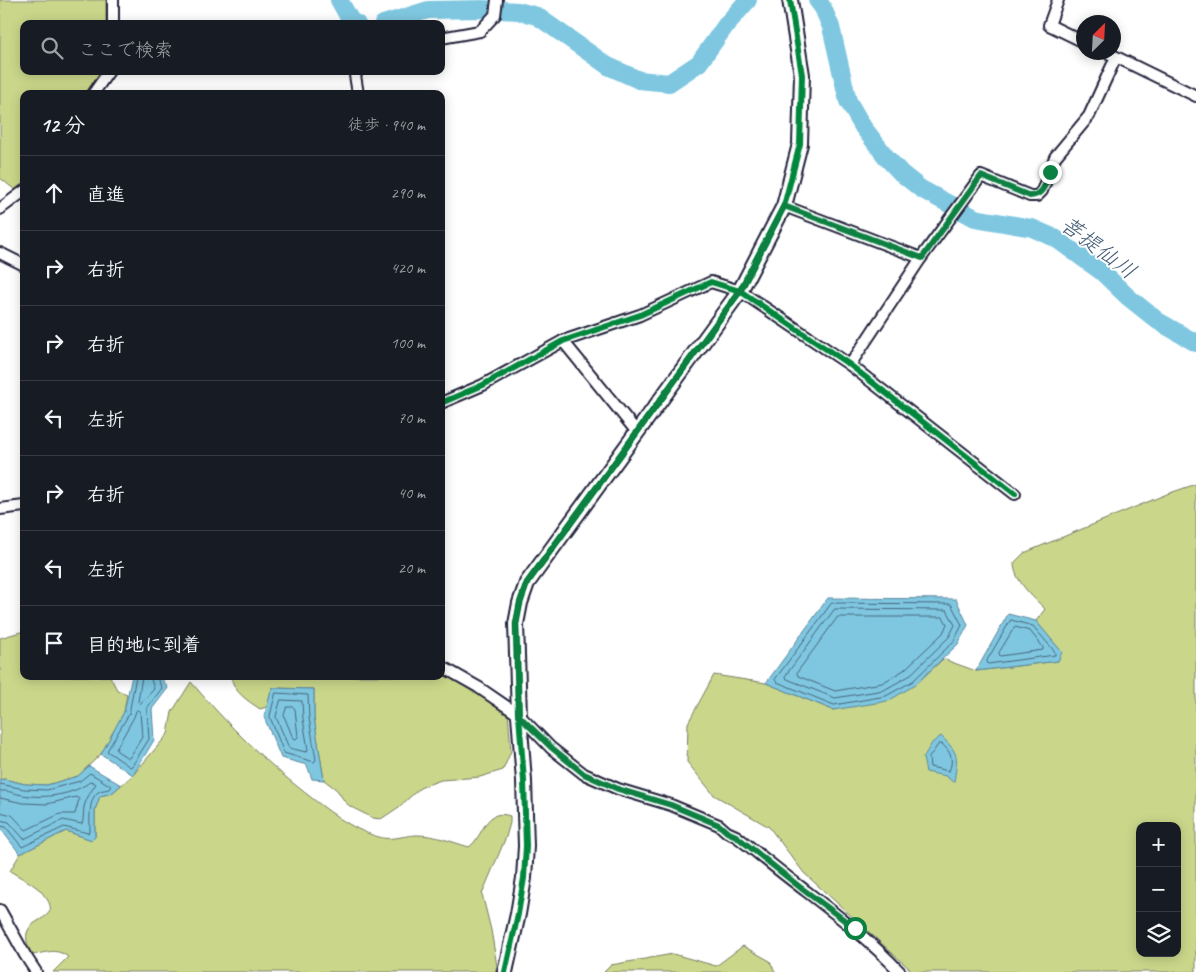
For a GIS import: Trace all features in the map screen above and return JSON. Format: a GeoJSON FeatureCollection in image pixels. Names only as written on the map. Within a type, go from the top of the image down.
{"type":"FeatureCollection","features":[{"type":"Feature","properties":{"kind":"street"},"geometry":{"type":"LineString","coordinates":[[113,0],[113,20]]}},
{"type":"Feature","properties":{"kind":"street"},"geometry":{"type":"LineString","coordinates":[[445,37],[480,31],[495,15],[497,0]]}},
{"type":"Feature","properties":{"kind":"street"},"geometry":{"type":"LineString","coordinates":[[505,972],[524,878],[526,846],[524,780],[518,715],[516,624],[520,603],[527,583],[740,291],[784,206],[800,144],[802,75],[790,0]]}},
{"type":"Feature","properties":{"kind":"street"},"geometry":{"type":"LineString","coordinates":[[1058,0],[1048,22],[1049,25],[1076,38]]}},
{"type":"Feature","properties":{"kind":"street"},"geometry":{"type":"LineString","coordinates":[[1121,59],[1196,96]]}},
{"type":"Feature","properties":{"kind":"street"},"geometry":{"type":"LineString","coordinates":[[850,365],[922,258],[981,176],[1030,196],[1037,196],[1042,191],[1055,157],[1089,116],[1115,60]]}},
{"type":"Feature","properties":{"kind":"street"},"geometry":{"type":"LineString","coordinates":[[96,90],[106,75]]}},
{"type":"Feature","properties":{"kind":"street"},"geometry":{"type":"LineString","coordinates":[[355,75],[357,90]]}},
{"type":"Feature","properties":{"kind":"street"},"geometry":{"type":"LineString","coordinates":[[0,210],[20,194]]}},
{"type":"Feature","properties":{"kind":"street"},"geometry":{"type":"LineString","coordinates":[[784,206],[922,258]]}},
{"type":"Feature","properties":{"kind":"street"},"geometry":{"type":"LineString","coordinates":[[0,253],[20,263]]}},
{"type":"Feature","properties":{"kind":"street"},"geometry":{"type":"LineString","coordinates":[[445,401],[482,385],[563,341],[640,315],[710,282],[740,291],[850,365],[1015,494]]}},
{"type":"Feature","properties":{"kind":"street"},"geometry":{"type":"LineString","coordinates":[[563,341],[637,432]]}},
{"type":"Feature","properties":{"kind":"street"},"geometry":{"type":"LineString","coordinates":[[0,509],[20,506]]}},
{"type":"Feature","properties":{"kind":"street"},"geometry":{"type":"LineString","coordinates":[[445,668],[478,687],[518,715],[552,748],[584,774],[618,789],[671,805],[719,825],[727,832],[736,836],[855,928],[883,953],[900,972]]}},
{"type":"Feature","properties":{"kind":"street"},"geometry":{"type":"LineString","coordinates":[[0,910],[24,955],[36,972]]}},
{"type":"Feature","properties":{"kind":"green space"},"geometry":{"type":"Polygon","coordinates":[[[0,0],[106,0],[106,20],[20,20],[20,75],[99,75],[90,90],[20,90],[20,186],[15,190],[0,178],[0,0]]]}},
{"type":"Feature","properties":{"kind":"green space"},"geometry":{"type":"Polygon","coordinates":[[[1196,484],[1196,972],[913,972],[804,873],[769,827],[714,795],[687,762],[688,723],[714,675],[766,683],[833,710],[915,685],[943,659],[976,671],[1058,661],[1061,652],[1036,621],[1045,609],[1030,594],[1015,570],[1014,563],[1024,553],[1167,494],[1196,484]]]}},
{"type":"Feature","properties":{"kind":"green space"},"geometry":{"type":"Polygon","coordinates":[[[20,632],[20,680],[112,680],[117,690],[127,694],[124,712],[101,754],[78,776],[47,785],[0,780],[0,638],[20,632]]]}},
{"type":"Feature","properties":{"kind":"green space"},"geometry":{"type":"Polygon","coordinates":[[[445,672],[508,713],[511,751],[503,770],[480,777],[441,780],[427,785],[420,788],[399,807],[381,819],[373,818],[351,807],[337,790],[324,780],[314,718],[314,689],[272,688],[267,707],[260,709],[246,699],[232,680],[445,680],[445,672]]]}},
{"type":"Feature","properties":{"kind":"green space"},"geometry":{"type":"Polygon","coordinates":[[[191,682],[232,727],[276,769],[334,814],[363,831],[383,838],[424,835],[469,847],[490,819],[501,814],[510,816],[506,837],[482,894],[497,966],[495,972],[53,972],[68,957],[60,952],[33,955],[28,945],[27,933],[30,927],[50,912],[50,906],[40,890],[10,871],[20,854],[66,831],[92,840],[95,837],[95,810],[100,796],[112,793],[133,775],[168,734],[172,712],[191,682]]]}},
{"type":"Feature","properties":{"kind":"green space"},"geometry":{"type":"Polygon","coordinates":[[[743,946],[770,961],[775,972],[604,972],[611,965],[673,954],[716,966],[743,946]]]}},
{"type":"Feature","properties":{"kind":"water"},"geometry":{"type":"Polygon","coordinates":[[[828,598],[956,599],[968,625],[958,644],[915,685],[888,701],[833,710],[766,683],[828,598]]]}},
{"type":"Feature","properties":{"kind":"water"},"geometry":{"type":"Polygon","coordinates":[[[1008,614],[1036,621],[1062,652],[1058,661],[976,671],[1008,614]]]}},
{"type":"Feature","properties":{"kind":"water"},"geometry":{"type":"Polygon","coordinates":[[[131,680],[163,680],[168,688],[152,709],[154,740],[133,775],[101,754],[124,712],[131,680]]]}},
{"type":"Feature","properties":{"kind":"water"},"geometry":{"type":"Polygon","coordinates":[[[272,688],[314,689],[314,718],[324,780],[312,779],[307,765],[281,758],[264,717],[272,688]]]}},
{"type":"Feature","properties":{"kind":"water"},"geometry":{"type":"Polygon","coordinates":[[[941,736],[955,752],[954,783],[946,776],[926,772],[923,758],[932,743],[941,736]]]}},
{"type":"Feature","properties":{"kind":"water"},"geometry":{"type":"Polygon","coordinates":[[[89,766],[121,785],[112,793],[100,796],[95,810],[95,837],[92,840],[66,831],[20,854],[0,828],[0,780],[47,785],[78,776],[89,766]]]}},
{"type":"Feature","properties":{"kind":"waterway","name":"菩提仙川"},"geometry":{"type":"LineString","coordinates":[[339,0],[350,20]]}},
{"type":"Feature","properties":{"kind":"waterway","name":"菩提仙川"},"geometry":{"type":"LineString","coordinates":[[396,20],[428,10],[483,9],[518,11],[537,16],[608,66],[639,80],[669,83],[699,63],[726,25],[748,0]]}},
{"type":"Feature","properties":{"kind":"waterway","name":"菩提仙川"},"geometry":{"type":"LineString","coordinates":[[817,0],[823,8],[831,27],[848,101],[863,127],[901,173],[921,189],[975,218],[1032,228],[1055,238],[1102,272],[1128,297],[1158,321],[1196,343]]}},
{"type":"Feature","properties":{"kind":"cycle path"},"geometry":{"type":"LineString","coordinates":[[505,972],[518,914],[524,878],[526,846],[516,624],[520,603],[527,583],[740,291],[784,206],[800,144],[802,75],[790,0]]}},
{"type":"Feature","properties":{"kind":"cycle path"},"geometry":{"type":"LineString","coordinates":[[445,401],[483,385],[563,341],[640,315],[711,282],[740,291],[850,365],[1015,494]]}},
{"type":"Feature","properties":{"kind":"route"},"geometry":{"type":"LineString","coordinates":[[855,928],[719,825],[671,805],[618,789],[584,774],[552,748],[518,715],[516,624],[520,603],[527,583],[740,291],[784,206],[922,258],[981,176],[1030,196],[1037,196],[1042,191],[1050,172]]}}]}
